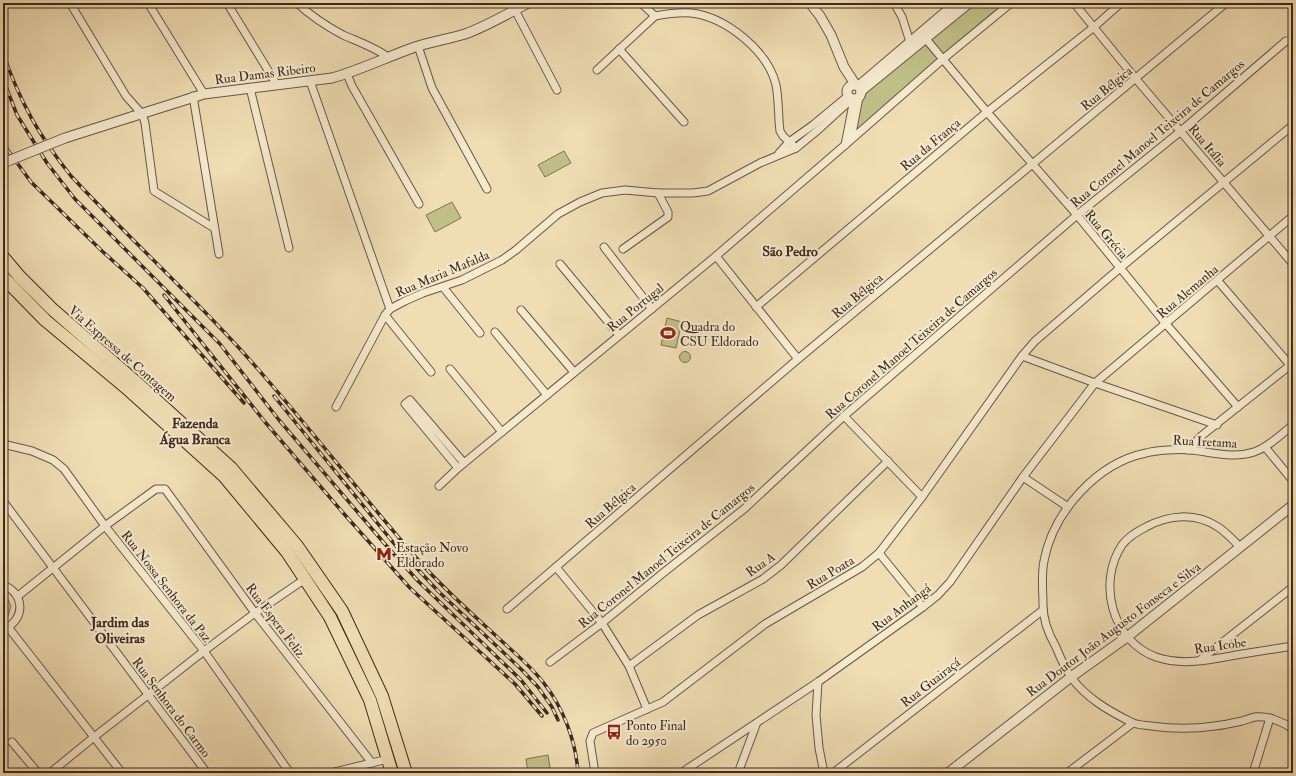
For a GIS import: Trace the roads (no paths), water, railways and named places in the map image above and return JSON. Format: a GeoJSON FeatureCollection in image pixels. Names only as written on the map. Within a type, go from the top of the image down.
{"type":"FeatureCollection","features":[{"type":"Feature","properties":{"kind":"highway","name":"Via Expressa de Contagem"},"geometry":{"type":"LineString","coordinates":[[3,257],[19,276],[52,309],[231,468],[297,546],[345,618],[382,696],[406,773]]}},
{"type":"Feature","properties":{"kind":"highway","name":"Via Expressa de Contagem"},"geometry":{"type":"LineString","coordinates":[[3,277],[45,320],[130,391],[224,476],[287,552],[330,617],[370,700],[392,773]]}},
{"type":"Feature","properties":{"kind":"street"},"geometry":{"type":"LineString","coordinates":[[70,3],[126,96],[142,114],[146,123],[154,191],[214,228]]}},
{"type":"Feature","properties":{"kind":"street"},"geometry":{"type":"LineString","coordinates":[[148,3],[204,94]]}},
{"type":"Feature","properties":{"kind":"street"},"geometry":{"type":"LineString","coordinates":[[227,3],[277,85]]}},
{"type":"Feature","properties":{"kind":"street"},"geometry":{"type":"LineString","coordinates":[[297,3],[321,22],[344,35],[379,50],[388,57]]}},
{"type":"Feature","properties":{"kind":"street","name":"Rua Damas Ribeiro"},"geometry":{"type":"LineString","coordinates":[[3,163],[65,138],[142,114],[193,96],[332,78],[347,74],[418,46],[471,31],[528,3]]}},
{"type":"Feature","properties":{"kind":"street"},"geometry":{"type":"LineString","coordinates":[[641,3],[655,16]]}},
{"type":"Feature","properties":{"kind":"street"},"geometry":{"type":"LineString","coordinates":[[810,3],[820,16],[831,35],[854,93],[852,139]]}},
{"type":"Feature","properties":{"kind":"street"},"geometry":{"type":"LineString","coordinates":[[894,3],[902,17],[910,42]]}},
{"type":"Feature","properties":{"kind":"street"},"geometry":{"type":"LineString","coordinates":[[845,145],[854,93],[956,3]]}},
{"type":"Feature","properties":{"kind":"street"},"geometry":{"type":"LineString","coordinates":[[854,93],[926,39],[969,3]]}},
{"type":"Feature","properties":{"kind":"street","name":"Rua Portugal"},"geometry":{"type":"LineString","coordinates":[[439,486],[574,372],[716,256],[943,59],[1011,3]]}},
{"type":"Feature","properties":{"kind":"street","name":"Rua Itália"},"geometry":{"type":"LineString","coordinates":[[1074,3],[1136,79],[1293,264]]}},
{"type":"Feature","properties":{"kind":"street","name":"Rua da França"},"geometry":{"type":"LineString","coordinates":[[756,307],[987,112],[1094,27],[1121,3]]}},
{"type":"Feature","properties":{"kind":"street","name":"Rua Bélgica"},"geometry":{"type":"LineString","coordinates":[[506,609],[556,568],[798,359],[1226,3]]}},
{"type":"Feature","properties":{"kind":"street"},"geometry":{"type":"LineString","coordinates":[[515,10],[557,90]]}},
{"type":"Feature","properties":{"kind":"street"},"geometry":{"type":"LineString","coordinates":[[597,70],[655,16],[691,13],[727,25],[744,37],[756,50],[768,67],[776,84],[780,131],[783,136],[796,148]]}},
{"type":"Feature","properties":{"kind":"street","name":"Rua Grécia"},"geometry":{"type":"LineString","coordinates":[[926,39],[1077,216],[1166,324],[1238,407]]}},
{"type":"Feature","properties":{"kind":"street","name":"Rua Coronel Manoel Teixeira de Camargos"},"geometry":{"type":"LineString","coordinates":[[550,662],[602,623],[744,509],[844,416],[1077,216],[1181,131],[1286,41]]}},
{"type":"Feature","properties":{"kind":"street"},"geometry":{"type":"LineString","coordinates":[[418,46],[432,88],[488,189]]}},
{"type":"Feature","properties":{"kind":"street"},"geometry":{"type":"LineString","coordinates":[[619,49],[684,122]]}},
{"type":"Feature","properties":{"kind":"street"},"geometry":{"type":"LineString","coordinates":[[347,74],[352,86],[419,204]]}},
{"type":"Feature","properties":{"kind":"street"},"geometry":{"type":"LineString","coordinates":[[310,81],[390,309]]}},
{"type":"Feature","properties":{"kind":"street"},"geometry":{"type":"LineString","coordinates":[[250,88],[289,248]]}},
{"type":"Feature","properties":{"kind":"street","name":"Rua Maria Mafalda"},"geometry":{"type":"LineString","coordinates":[[778,155],[789,142],[854,93]]}},
{"type":"Feature","properties":{"kind":"street","name":"Rua Maria Mafalda"},"geometry":{"type":"LineString","coordinates":[[336,407],[390,309],[423,293],[462,280],[502,260],[558,214],[580,202],[602,193],[625,190],[658,193],[693,193],[708,191],[778,155],[796,148],[818,130],[854,93]]}},
{"type":"Feature","properties":{"kind":"street"},"geometry":{"type":"LineString","coordinates":[[193,96],[219,254]]}},
{"type":"Feature","properties":{"kind":"street","name":"Rua Poata"},"geometry":{"type":"LineString","coordinates":[[595,773],[590,741],[593,733],[663,702],[766,624],[862,567],[879,553],[922,498],[1022,356],[1035,341],[1120,268],[1293,125]]}},
{"type":"Feature","properties":{"kind":"street"},"geometry":{"type":"LineString","coordinates":[[623,249],[668,217],[668,212],[658,193]]}},
{"type":"Feature","properties":{"kind":"street","name":"Rua Alemanha"},"geometry":{"type":"LineString","coordinates":[[1095,383],[1218,281],[1293,216]]}},
{"type":"Feature","properties":{"kind":"street"},"geometry":{"type":"LineString","coordinates":[[604,247],[652,308]]}},
{"type":"Feature","properties":{"kind":"street"},"geometry":{"type":"LineString","coordinates":[[716,256],[798,359]]}},
{"type":"Feature","properties":{"kind":"street"},"geometry":{"type":"LineString","coordinates":[[560,264],[619,335]]}},
{"type":"Feature","properties":{"kind":"street"},"geometry":{"type":"LineString","coordinates":[[1189,450],[1200,437],[1292,364],[1218,281]]}},
{"type":"Feature","properties":{"kind":"street"},"geometry":{"type":"LineString","coordinates":[[443,287],[480,333]]}},
{"type":"Feature","properties":{"kind":"street"},"geometry":{"type":"LineString","coordinates":[[521,310],[574,372]]}},
{"type":"Feature","properties":{"kind":"street"},"geometry":{"type":"LineString","coordinates":[[385,316],[431,372]]}},
{"type":"Feature","properties":{"kind":"street"},"geometry":{"type":"LineString","coordinates":[[495,332],[547,395]]}},
{"type":"Feature","properties":{"kind":"street"},"geometry":{"type":"LineString","coordinates":[[1022,356],[1217,425]]}},
{"type":"Feature","properties":{"kind":"street"},"geometry":{"type":"LineString","coordinates":[[450,368],[502,432]]}},
{"type":"Feature","properties":{"kind":"street","name":"Rua Anhangá"},"geometry":{"type":"LineString","coordinates":[[681,773],[818,682],[938,595],[950,582],[1023,478],[1095,383]]}},
{"type":"Feature","properties":{"kind":"street"},"geometry":{"type":"LineString","coordinates":[[410,400],[461,466],[405,404],[410,400]]}},
{"type":"Feature","properties":{"kind":"street"},"geometry":{"type":"LineString","coordinates":[[844,416],[922,498]]}},
{"type":"Feature","properties":{"kind":"street","name":"Rua Iretama"},"geometry":{"type":"LineString","coordinates":[[1270,718],[1256,717],[1216,726],[1162,728],[1133,723],[1109,710],[1081,689],[1071,677],[1051,637],[1043,610],[1042,576],[1044,561],[1051,538],[1068,508],[1086,486],[1104,471],[1125,459],[1147,452],[1189,450],[1229,456],[1255,452],[1265,447],[1293,425]]}},
{"type":"Feature","properties":{"kind":"street"},"geometry":{"type":"LineString","coordinates":[[1198,451],[1200,437]]}},
{"type":"Feature","properties":{"kind":"street","name":"Rua Nossa Senhora da Paz"},"geometry":{"type":"LineString","coordinates":[[3,443],[32,451],[52,460],[64,470],[105,526],[204,651],[290,773]]}},
{"type":"Feature","properties":{"kind":"street"},"geometry":{"type":"LineString","coordinates":[[1265,447],[1293,481]]}},
{"type":"Feature","properties":{"kind":"street","name":"Rua A"},"geometry":{"type":"LineString","coordinates":[[629,666],[698,615],[763,579],[780,565],[888,461]]}},
{"type":"Feature","properties":{"kind":"street"},"geometry":{"type":"LineString","coordinates":[[1023,478],[1068,508]]}},
{"type":"Feature","properties":{"kind":"street","name":"Rua Espera Feliz"},"geometry":{"type":"LineString","coordinates":[[105,526],[156,489],[165,489],[256,613],[372,763]]}},
{"type":"Feature","properties":{"kind":"street","name":"Rua Senhora do Carmo"},"geometry":{"type":"LineString","coordinates":[[3,501],[148,696],[208,773]]}},
{"type":"Feature","properties":{"kind":"street","name":"Rua Doutor João Augusto Fonseca e Silva"},"geometry":{"type":"LineString","coordinates":[[948,773],[1071,677],[1127,637],[1293,505]]}},
{"type":"Feature","properties":{"kind":"street","name":"Rua Icobe"},"geometry":{"type":"LineString","coordinates":[[1240,547],[1217,527],[1208,522],[1190,517],[1171,517],[1162,519],[1136,532],[1123,545],[1114,563],[1109,582],[1115,618],[1127,637],[1138,647],[1155,656],[1185,661],[1199,662],[1293,646]]}},
{"type":"Feature","properties":{"kind":"street"},"geometry":{"type":"LineString","coordinates":[[18,596],[52,567],[105,526]]}},
{"type":"Feature","properties":{"kind":"street"},"geometry":{"type":"LineString","coordinates":[[879,553],[923,607]]}},
{"type":"Feature","properties":{"kind":"street"},"geometry":{"type":"LineString","coordinates":[[556,568],[602,623],[629,666],[647,709]]}},
{"type":"Feature","properties":{"kind":"street"},"geometry":{"type":"LineString","coordinates":[[50,773],[204,651],[305,579]]}},
{"type":"Feature","properties":{"kind":"street"},"geometry":{"type":"LineString","coordinates":[[3,585],[14,591],[18,596],[20,603],[18,617],[14,623],[5,628],[122,773]]}},
{"type":"Feature","properties":{"kind":"street"},"geometry":{"type":"LineString","coordinates":[[1199,662],[1293,587]]}},
{"type":"Feature","properties":{"kind":"street","name":"Rua Guairaçá"},"geometry":{"type":"LineString","coordinates":[[833,773],[1043,610]]}},
{"type":"Feature","properties":{"kind":"street"},"geometry":{"type":"LineString","coordinates":[[818,682],[816,715],[819,748],[824,773]]}},
{"type":"Feature","properties":{"kind":"street"},"geometry":{"type":"LineString","coordinates":[[1253,773],[1270,718],[1293,729]]}},
{"type":"Feature","properties":{"kind":"street"},"geometry":{"type":"LineString","coordinates":[[1067,773],[1133,723]]}},
{"type":"Feature","properties":{"kind":"street"},"geometry":{"type":"LineString","coordinates":[[738,773],[756,724]]}},
{"type":"Feature","properties":{"kind":"street"},"geometry":{"type":"LineString","coordinates":[[12,742],[38,773]]}},
{"type":"Feature","properties":{"kind":"street"},"geometry":{"type":"LineString","coordinates":[[330,773],[388,759]]}},
{"type":"Feature","properties":{"kind":"railway"},"geometry":{"type":"LineString","coordinates":[[3,53],[9,71],[31,118],[49,147],[71,176],[199,305],[240,349],[429,572],[538,675],[557,702],[567,725],[577,761],[578,773]]}},
{"type":"Feature","properties":{"kind":"railway"},"geometry":{"type":"LineString","coordinates":[[3,79],[17,115],[47,163],[75,199],[220,344],[279,420],[384,543],[418,581],[521,680],[547,713]]}},
{"type":"Feature","properties":{"kind":"railway"},"geometry":{"type":"LineString","coordinates":[[3,138],[7,149],[31,182],[102,251],[143,288],[244,403]]}},
{"type":"Feature","properties":{"kind":"railway"},"geometry":{"type":"LineString","coordinates":[[164,295],[265,422],[410,588],[515,684],[542,716]]}},
{"type":"Feature","properties":{"kind":"railway"},"geometry":{"type":"LineString","coordinates":[[274,396],[396,546],[439,592],[521,669],[538,687],[552,707],[558,720]]}},
{"type":"Feature","properties":{"kind":"place","name":"Quadra do CSU Eldorado"},"geometry":{"type":"Point","coordinates":[668,333]}},
{"type":"Feature","properties":{"kind":"place","name":"Estação Novo Eldorado"},"geometry":{"type":"Point","coordinates":[384,554]}},
{"type":"Feature","properties":{"kind":"place","name":"Ponto Final do 2950"},"geometry":{"type":"Point","coordinates":[614,732]}},
{"type":"Feature","properties":{"kind":"district","name":"São Pedro"},"geometry":{"type":"Point","coordinates":[790,251]}},
{"type":"Feature","properties":{"kind":"district","name":"Fazenda Água Branca"},"geometry":{"type":"Point","coordinates":[195,432]}},
{"type":"Feature","properties":{"kind":"district","name":"Jardim das Oliveiras"},"geometry":{"type":"Point","coordinates":[120,630]}}]}
